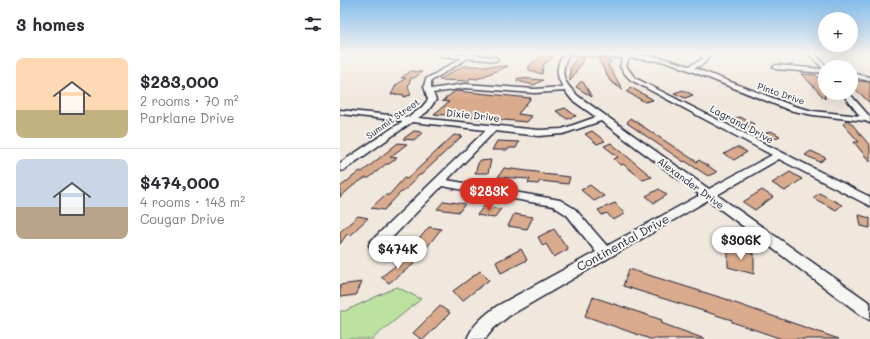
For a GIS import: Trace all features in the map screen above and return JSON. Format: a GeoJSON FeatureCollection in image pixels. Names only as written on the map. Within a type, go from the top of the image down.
{"type":"FeatureCollection","features":[{"type":"Feature","properties":{"kind":"street","name":"Summit Street"},"geometry":{"type":"LineString","coordinates":[[340,168],[430,105],[432,98],[426,84],[430,78],[445,69]]}},
{"type":"Feature","properties":{"kind":"street","name":"Alexander Drive"},"geometry":{"type":"LineString","coordinates":[[559,69],[560,78],[566,89],[575,98],[708,196],[870,312]]}},
{"type":"Feature","properties":{"kind":"street","name":"Lagrand Drive"},"geometry":{"type":"LineString","coordinates":[[624,69],[633,79],[870,202]]}},
{"type":"Feature","properties":{"kind":"street","name":"Pinto Drive"},"geometry":{"type":"LineString","coordinates":[[692,69],[792,108],[868,121]]}},
{"type":"Feature","properties":{"kind":"street"},"geometry":{"type":"LineString","coordinates":[[806,69],[818,70]]}},
{"type":"Feature","properties":{"kind":"street"},"geometry":{"type":"LineString","coordinates":[[858,76],[870,79]]}},
{"type":"Feature","properties":{"kind":"street"},"geometry":{"type":"LineString","coordinates":[[429,91],[468,86],[535,91],[566,89]]}},
{"type":"Feature","properties":{"kind":"street"},"geometry":{"type":"LineString","coordinates":[[851,100],[868,121]]}},
{"type":"Feature","properties":{"kind":"street","name":"Dixie Drive"},"geometry":{"type":"LineString","coordinates":[[341,113],[535,133],[563,131],[601,118]]}},
{"type":"Feature","properties":{"kind":"street"},"geometry":{"type":"LineString","coordinates":[[376,245],[493,128]]}},
{"type":"Feature","properties":{"kind":"street","name":"Continental Drive"},"geometry":{"type":"LineString","coordinates":[[475,339],[488,322],[503,310],[779,155]]}},
{"type":"Feature","properties":{"kind":"street"},"geometry":{"type":"LineString","coordinates":[[439,182],[556,203],[572,212],[605,253]]}},
{"type":"Feature","properties":{"kind":"green space"},"geometry":{"type":"Polygon","coordinates":[[[397,287],[421,299],[372,339],[340,339],[340,311],[345,311],[397,287]]]}},
{"type":"Feature","properties":{"kind":"building"},"geometry":{"type":"Polygon","coordinates":[[[458,69],[501,69],[477,79],[470,78],[468,81],[439,80],[458,69]]]}},
{"type":"Feature","properties":{"kind":"building"},"geometry":{"type":"Polygon","coordinates":[[[529,69],[543,69],[542,74],[529,69]]]}},
{"type":"Feature","properties":{"kind":"building"},"geometry":{"type":"Polygon","coordinates":[[[570,69],[578,69],[570,81],[570,69]]]}},
{"type":"Feature","properties":{"kind":"building"},"geometry":{"type":"Polygon","coordinates":[[[604,69],[610,69],[623,90],[610,81],[604,69]]]}},
{"type":"Feature","properties":{"kind":"building"},"geometry":{"type":"Polygon","coordinates":[[[411,71],[422,72],[414,78],[411,78],[408,86],[411,95],[404,97],[404,95],[398,94],[391,95],[396,85],[406,78],[401,78],[411,71]]]}},
{"type":"Feature","properties":{"kind":"building"},"geometry":{"type":"Polygon","coordinates":[[[802,74],[816,75],[818,77],[818,91],[802,74]]]}},
{"type":"Feature","properties":{"kind":"building"},"geometry":{"type":"Polygon","coordinates":[[[518,78],[543,80],[534,85],[517,81],[518,78]]]}},
{"type":"Feature","properties":{"kind":"building"},"geometry":{"type":"Polygon","coordinates":[[[858,81],[870,82],[870,103],[858,92],[858,81]]]}},
{"type":"Feature","properties":{"kind":"building"},"geometry":{"type":"Polygon","coordinates":[[[580,82],[583,82],[592,97],[576,87],[580,82]]]}},
{"type":"Feature","properties":{"kind":"building"},"geometry":{"type":"Polygon","coordinates":[[[630,87],[653,100],[645,102],[627,92],[630,87]]]}},
{"type":"Feature","properties":{"kind":"building"},"geometry":{"type":"Polygon","coordinates":[[[683,90],[693,95],[685,98],[674,93],[683,90]]]}},
{"type":"Feature","properties":{"kind":"building"},"geometry":{"type":"Polygon","coordinates":[[[456,91],[531,98],[518,114],[532,116],[527,122],[434,114],[449,102],[442,101],[456,91]]]}},
{"type":"Feature","properties":{"kind":"building"},"geometry":{"type":"Polygon","coordinates":[[[565,108],[576,116],[567,119],[556,111],[565,108]]]}},
{"type":"Feature","properties":{"kind":"building"},"geometry":{"type":"Polygon","coordinates":[[[740,117],[754,124],[746,128],[730,120],[740,117]]]}},
{"type":"Feature","properties":{"kind":"building"},"geometry":{"type":"Polygon","coordinates":[[[630,118],[697,162],[699,160],[717,172],[708,176],[685,161],[684,162],[627,123],[630,118]]]}},
{"type":"Feature","properties":{"kind":"building"},"geometry":{"type":"Polygon","coordinates":[[[847,120],[870,146],[870,162],[854,142],[859,142],[843,124],[847,120]]]}},
{"type":"Feature","properties":{"kind":"building"},"geometry":{"type":"Polygon","coordinates":[[[414,131],[423,132],[414,140],[403,139],[414,131]]]}},
{"type":"Feature","properties":{"kind":"building"},"geometry":{"type":"Polygon","coordinates":[[[592,131],[605,141],[597,144],[585,134],[592,131]]]}},
{"type":"Feature","properties":{"kind":"building"},"geometry":{"type":"Polygon","coordinates":[[[771,131],[780,136],[772,140],[762,135],[771,131]]]}},
{"type":"Feature","properties":{"kind":"building"},"geometry":{"type":"Polygon","coordinates":[[[454,135],[462,136],[421,175],[419,175],[403,192],[401,192],[384,210],[371,208],[385,195],[389,195],[404,178],[407,179],[454,135]]]}},
{"type":"Feature","properties":{"kind":"building"},"geometry":{"type":"Polygon","coordinates":[[[497,141],[519,142],[516,148],[509,148],[508,150],[492,150],[497,141]]]}},
{"type":"Feature","properties":{"kind":"building"},"geometry":{"type":"Polygon","coordinates":[[[398,143],[407,144],[390,157],[397,158],[389,164],[386,164],[369,178],[365,178],[354,185],[340,197],[340,187],[360,171],[362,172],[398,143]]]}},
{"type":"Feature","properties":{"kind":"building"},"geometry":{"type":"Polygon","coordinates":[[[611,143],[652,177],[643,180],[623,164],[621,165],[614,159],[618,157],[604,146],[611,143]]]}},
{"type":"Feature","properties":{"kind":"building"},"geometry":{"type":"Polygon","coordinates":[[[737,147],[747,152],[734,160],[724,154],[737,147]]]}},
{"type":"Feature","properties":{"kind":"building"},"geometry":{"type":"Polygon","coordinates":[[[811,151],[826,158],[820,162],[805,155],[811,151]]]}},
{"type":"Feature","properties":{"kind":"building"},"geometry":{"type":"Polygon","coordinates":[[[491,160],[488,173],[475,173],[479,161],[491,160]]]}},
{"type":"Feature","properties":{"kind":"building"},"geometry":{"type":"Polygon","coordinates":[[[504,168],[570,177],[568,184],[540,181],[538,184],[528,183],[530,179],[498,177],[504,168]]]}},
{"type":"Feature","properties":{"kind":"building"},"geometry":{"type":"Polygon","coordinates":[[[790,172],[802,179],[785,191],[772,183],[790,172]]]}},
{"type":"Feature","properties":{"kind":"building"},"geometry":{"type":"Polygon","coordinates":[[[590,185],[604,196],[594,201],[581,190],[590,185]]]}},
{"type":"Feature","properties":{"kind":"building"},"geometry":{"type":"Polygon","coordinates":[[[659,189],[667,195],[654,203],[646,196],[659,189]]]}},
{"type":"Feature","properties":{"kind":"building"},"geometry":{"type":"Polygon","coordinates":[[[762,190],[773,197],[755,210],[743,202],[762,190]]]}},
{"type":"Feature","properties":{"kind":"building"},"geometry":{"type":"Polygon","coordinates":[[[819,193],[842,205],[836,210],[813,198],[819,193]]]}},
{"type":"Feature","properties":{"kind":"building"},"geometry":{"type":"Polygon","coordinates":[[[444,201],[465,204],[459,212],[437,209],[444,201]]]}},
{"type":"Feature","properties":{"kind":"building"},"geometry":{"type":"Polygon","coordinates":[[[615,203],[625,214],[613,220],[607,213],[602,215],[598,210],[615,203]]]}},
{"type":"Feature","properties":{"kind":"building"},"geometry":{"type":"Polygon","coordinates":[[[484,206],[501,209],[494,218],[477,215],[484,206]]]}},
{"type":"Feature","properties":{"kind":"building"},"geometry":{"type":"Polygon","coordinates":[[[514,214],[533,217],[527,229],[508,226],[514,214]]]}},
{"type":"Feature","properties":{"kind":"building"},"geometry":{"type":"Polygon","coordinates":[[[859,215],[870,218],[870,228],[861,226],[859,215]]]}},
{"type":"Feature","properties":{"kind":"building"},"geometry":{"type":"Polygon","coordinates":[[[358,216],[368,218],[350,235],[347,234],[340,244],[340,232],[358,216]]]}},
{"type":"Feature","properties":{"kind":"building"},"geometry":{"type":"Polygon","coordinates":[[[429,227],[441,229],[427,247],[414,245],[429,227]]]}},
{"type":"Feature","properties":{"kind":"building"},"geometry":{"type":"Polygon","coordinates":[[[554,229],[568,249],[554,257],[546,244],[543,246],[538,237],[554,229]]]}},
{"type":"Feature","properties":{"kind":"building"},"geometry":{"type":"Polygon","coordinates":[[[728,248],[754,254],[754,274],[728,267],[728,248]]]}},
{"type":"Feature","properties":{"kind":"building"},"geometry":{"type":"Polygon","coordinates":[[[521,249],[527,260],[501,273],[496,262],[521,249]]]}},
{"type":"Feature","properties":{"kind":"building"},"geometry":{"type":"Polygon","coordinates":[[[407,257],[415,263],[389,283],[381,277],[407,257]]]}},
{"type":"Feature","properties":{"kind":"building"},"geometry":{"type":"Polygon","coordinates":[[[629,269],[729,300],[839,339],[782,339],[732,322],[732,320],[623,286],[629,269]]]}},
{"type":"Feature","properties":{"kind":"building"},"geometry":{"type":"Polygon","coordinates":[[[480,271],[489,280],[462,301],[453,291],[480,271]]]}},
{"type":"Feature","properties":{"kind":"building"},"geometry":{"type":"Polygon","coordinates":[[[362,282],[356,295],[340,297],[340,285],[362,282]]]}},
{"type":"Feature","properties":{"kind":"building"},"geometry":{"type":"Polygon","coordinates":[[[593,297],[662,320],[661,323],[705,339],[650,339],[585,316],[593,297]]]}},
{"type":"Feature","properties":{"kind":"building"},"geometry":{"type":"Polygon","coordinates":[[[440,306],[450,313],[424,339],[421,339],[413,333],[440,306]]]}}]}
